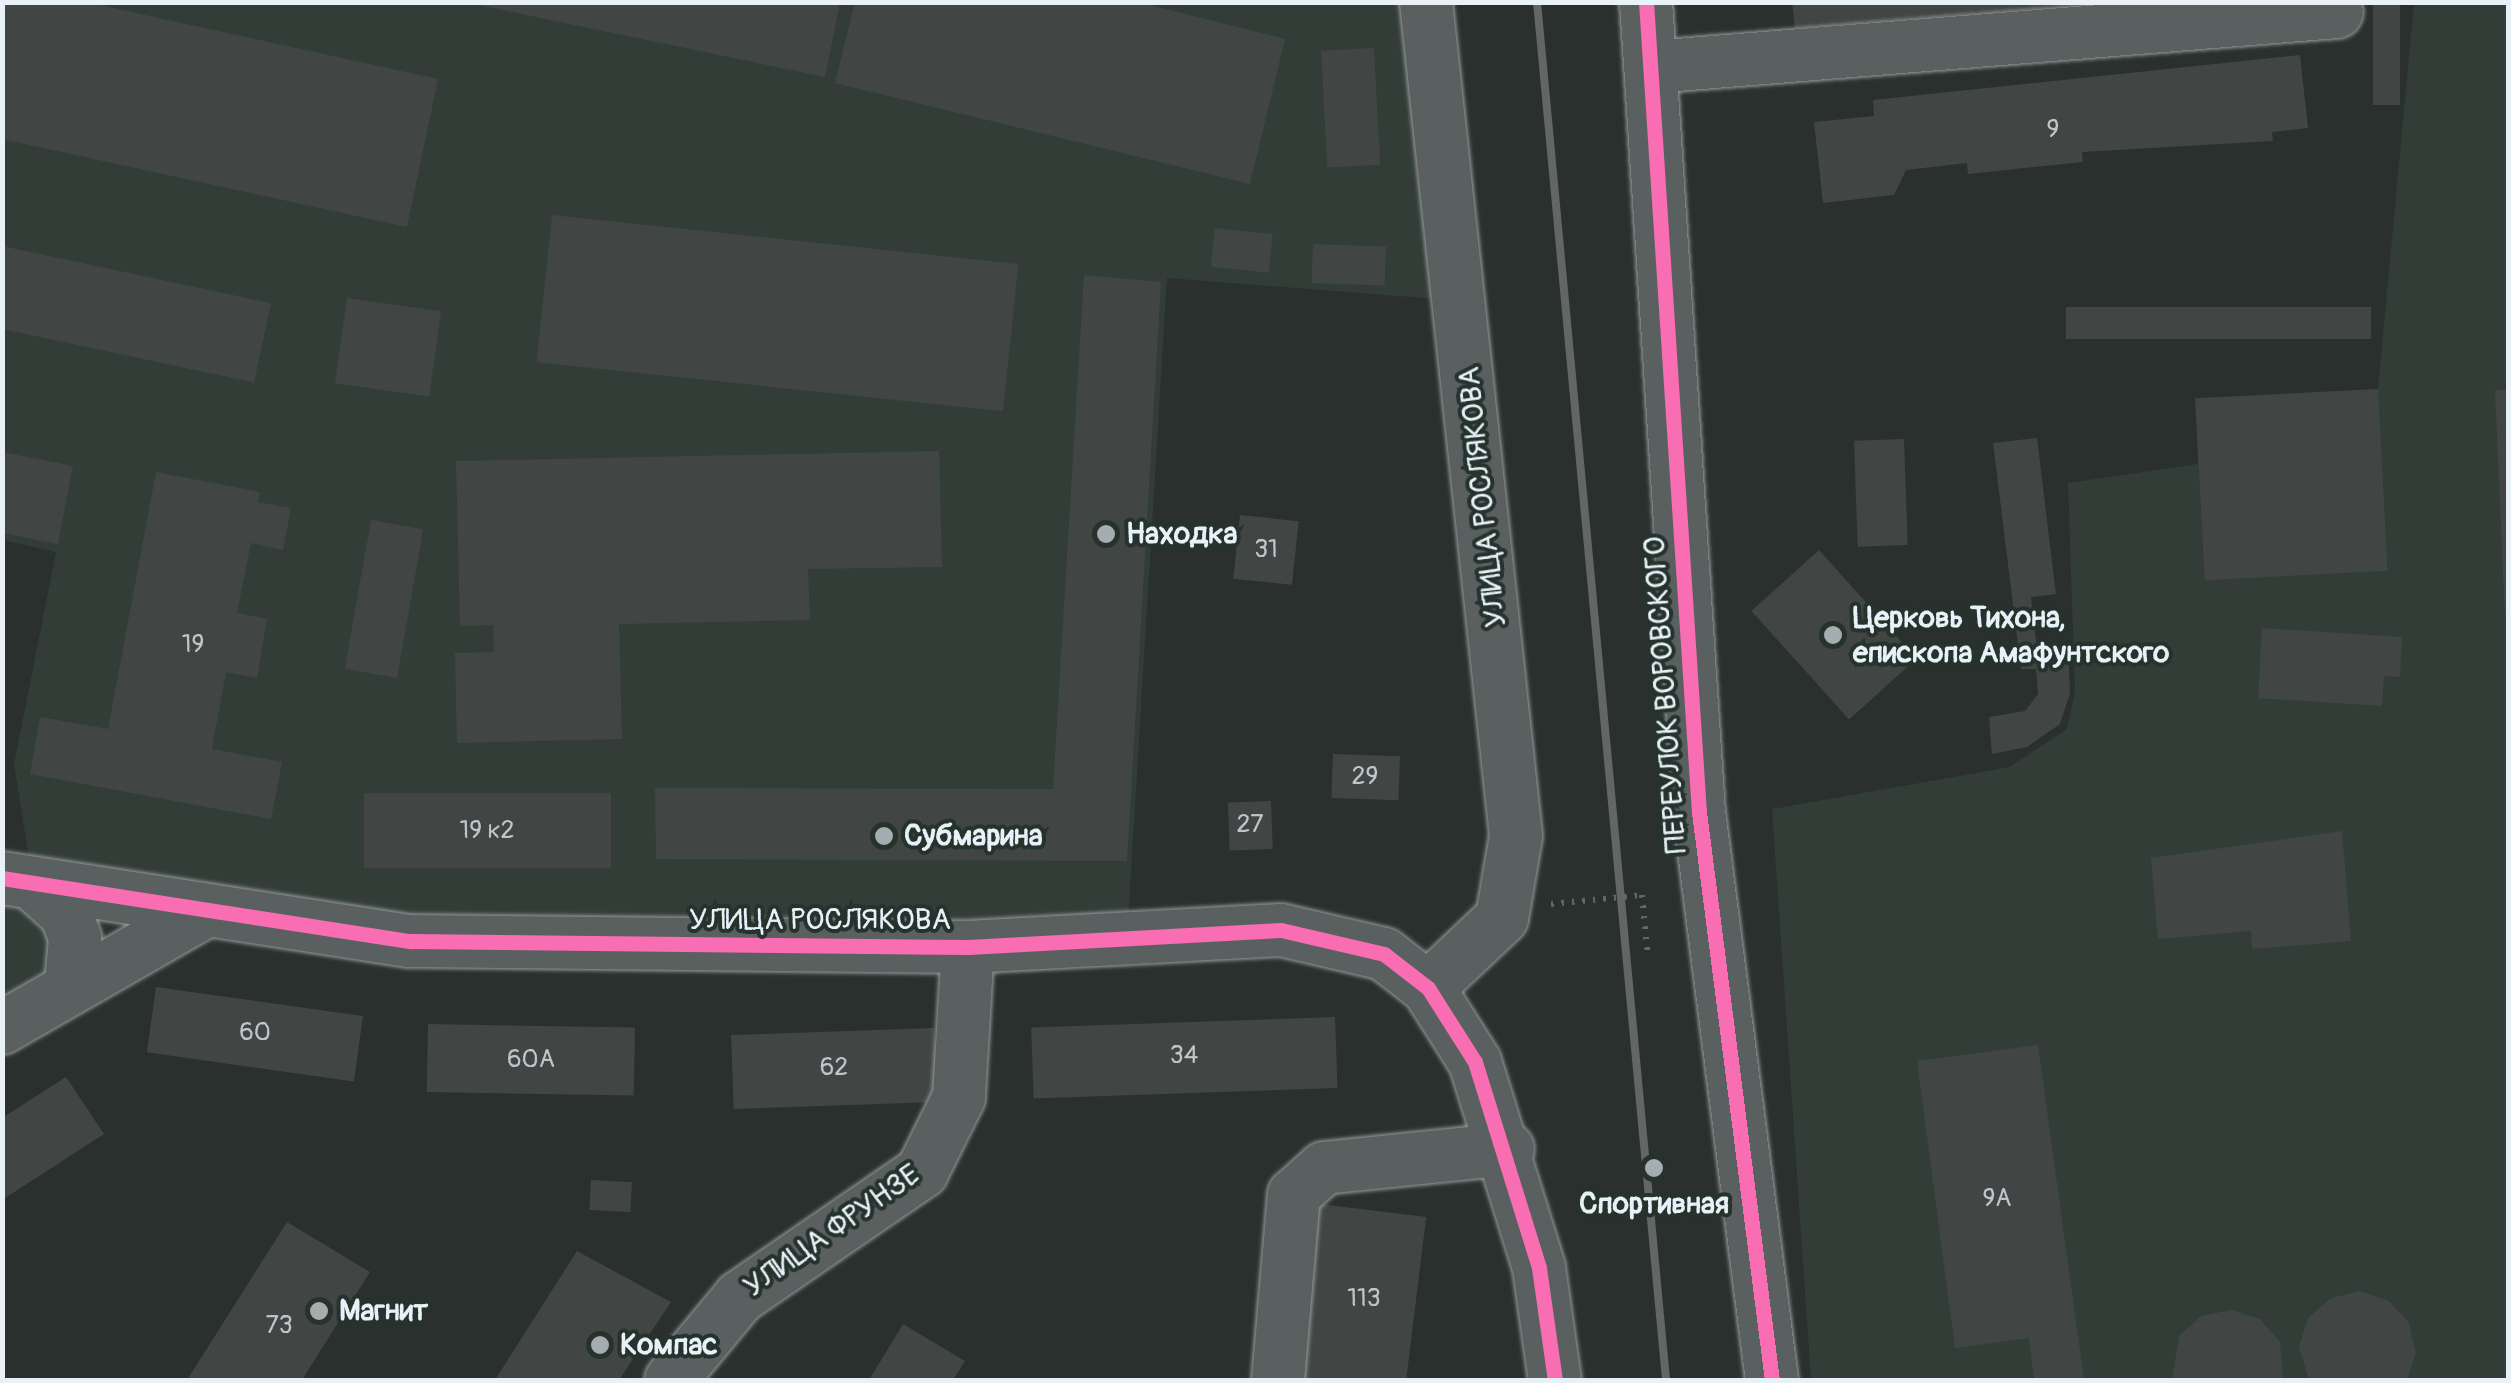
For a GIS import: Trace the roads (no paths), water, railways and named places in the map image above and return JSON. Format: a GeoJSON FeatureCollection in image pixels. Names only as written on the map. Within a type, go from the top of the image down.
{"type":"FeatureCollection","features":[{"type":"Feature","properties":{"kind":"street","name":"УЛИЦА РОСЛЯКОВА"},"geometry":{"type":"LineString","coordinates":[[1426,2],[1516,836],[1502,918],[1428,988]]}},
{"type":"Feature","properties":{"kind":"street","name":"ПЕРЕУЛОК ВОРОВСКОГО"},"geometry":{"type":"LineString","coordinates":[[1646,2],[1699,812],[1772,1380]]}},
{"type":"Feature","properties":{"kind":"street"},"geometry":{"type":"LineString","coordinates":[[1652,67],[2337,12]]}},
{"type":"Feature","properties":{"kind":"street","name":"УЛИЦА РОСЛЯКОВА"},"geometry":{"type":"LineString","coordinates":[[18,881],[200,914],[410,941],[559,948],[968,947],[1280,930],[1384,954],[1428,988],[1475,1062],[1508,1149],[1555,1380]]}},
{"type":"Feature","properties":{"kind":"street"},"geometry":{"type":"LineString","coordinates":[[18,881],[66,914],[76,938],[71,984]]}},
{"type":"Feature","properties":{"kind":"street"},"geometry":{"type":"LineString","coordinates":[[2,1028],[71,984],[200,914]]}},
{"type":"Feature","properties":{"kind":"street","name":"УЛИЦА ФРУНЗЕ"},"geometry":{"type":"LineString","coordinates":[[670,1380],[740,1296],[922,1172],[959,1097],[968,947]]}},
{"type":"Feature","properties":{"kind":"street"},"geometry":{"type":"LineString","coordinates":[[1278,1380],[1294,1195],[1324,1168],[1508,1149]]}},
{"type":"Feature","properties":{"kind":"railway"},"geometry":{"type":"LineString","coordinates":[[1537,2],[1666,1380]]}},
{"type":"Feature","properties":{"kind":"place","name":"Находка"},"geometry":{"type":"Point","coordinates":[1106,534]}},
{"type":"Feature","properties":{"kind":"place","name":"Церковь Тихона, епископа Амафунтского"},"geometry":{"type":"Point","coordinates":[1833,635]}},
{"type":"Feature","properties":{"kind":"place","name":"Субмарина"},"geometry":{"type":"Point","coordinates":[884,836]}},
{"type":"Feature","properties":{"kind":"place","name":"Спортивная"},"geometry":{"type":"Point","coordinates":[1654,1168]}},
{"type":"Feature","properties":{"kind":"place","name":"Магнит"},"geometry":{"type":"Point","coordinates":[319,1311]}},
{"type":"Feature","properties":{"kind":"place","name":"Компас"},"geometry":{"type":"Point","coordinates":[600,1345]}}]}
